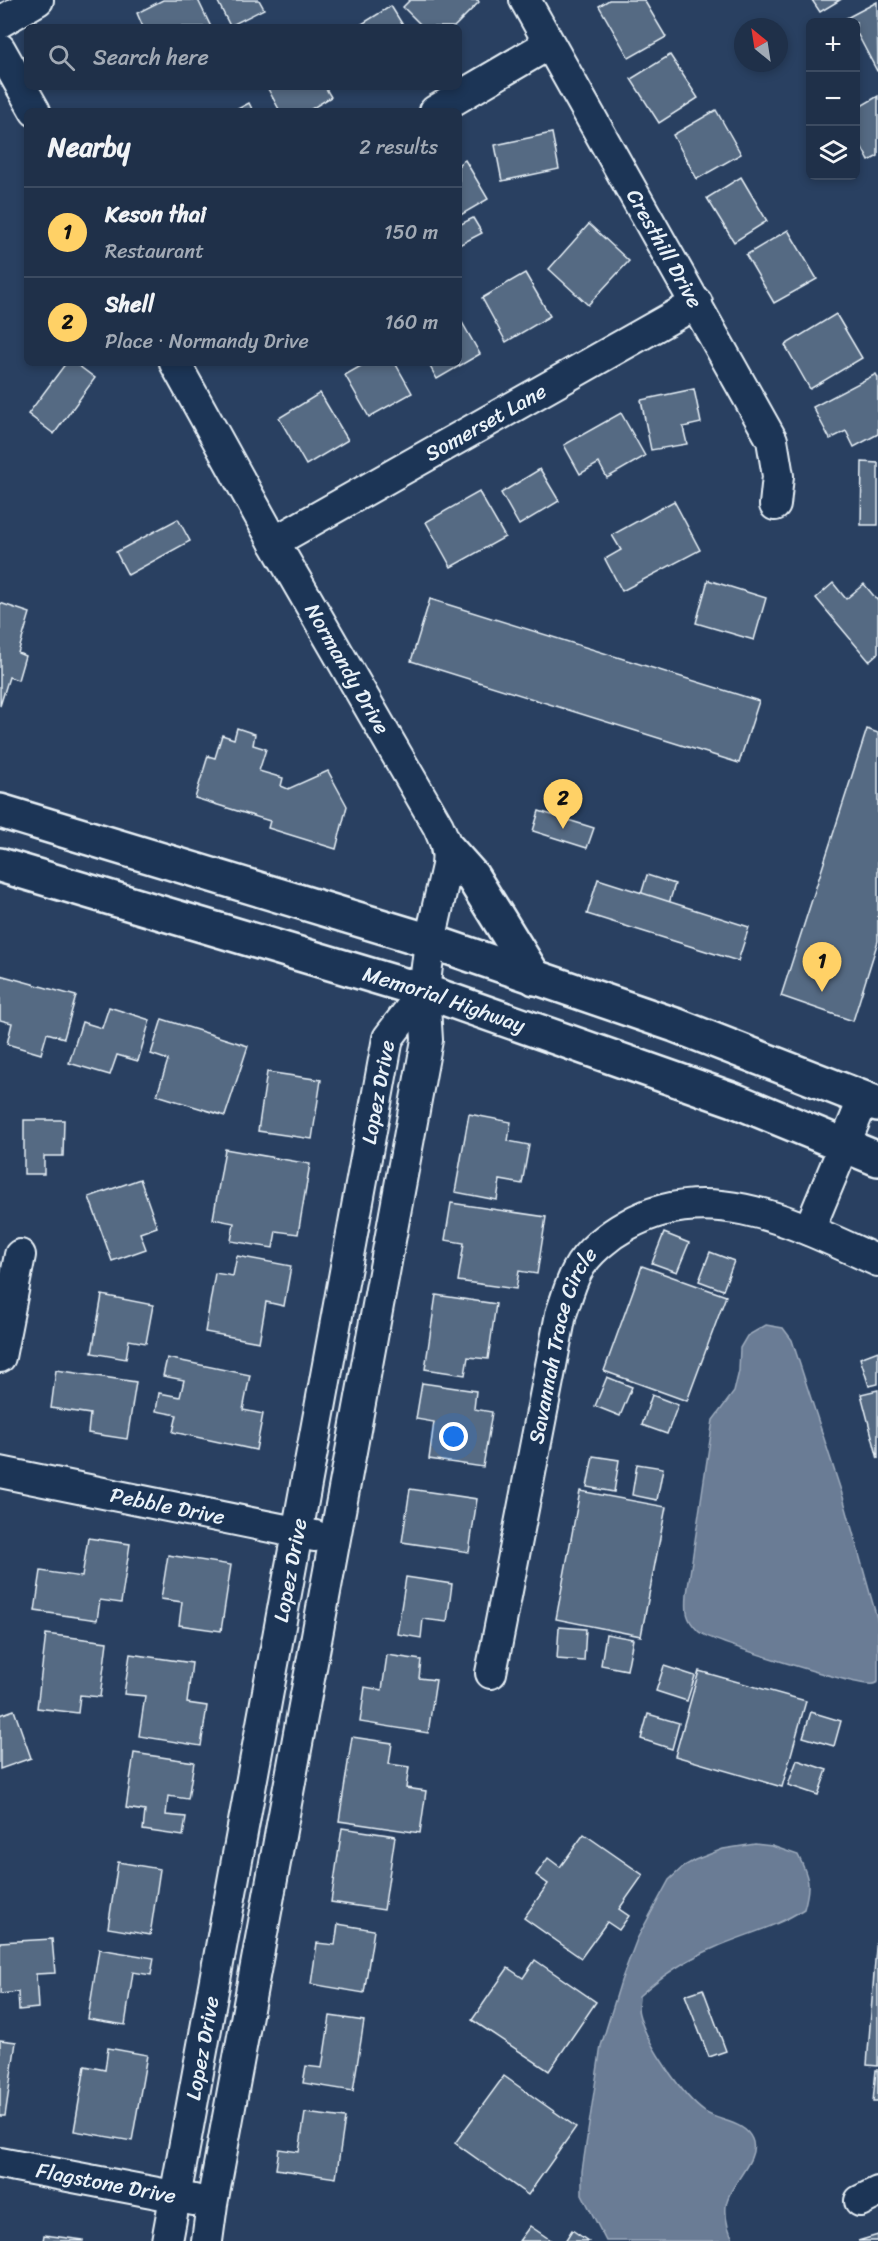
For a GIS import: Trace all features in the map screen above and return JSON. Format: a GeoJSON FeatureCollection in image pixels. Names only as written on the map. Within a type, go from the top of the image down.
{"type":"FeatureCollection","features":[{"type":"Feature","properties":{"kind":"main road"},"geometry":{"type":"LineString","coordinates":[[0,811],[430,941],[696,1032],[871,1101]]}},
{"type":"Feature","properties":{"kind":"main road"},"geometry":{"type":"LineString","coordinates":[[448,849],[472,876],[535,978]]}},
{"type":"Feature","properties":{"kind":"main road","name":"Memorial Highway"},"geometry":{"type":"LineString","coordinates":[[0,865],[424,991],[734,1100],[878,1159]]}},
{"type":"Feature","properties":{"kind":"street"},"geometry":{"type":"LineString","coordinates":[[0,22],[38,0]]}},
{"type":"Feature","properties":{"kind":"street","name":"Cresthill Drive"},"geometry":{"type":"LineString","coordinates":[[525,0],[772,440],[778,476],[775,505]]}},
{"type":"Feature","properties":{"kind":"street"},"geometry":{"type":"LineString","coordinates":[[440,108],[549,44]]}},
{"type":"Feature","properties":{"kind":"street"},"geometry":{"type":"LineString","coordinates":[[0,49],[33,108]]}},
{"type":"Feature","properties":{"kind":"street","name":"Somerset Lane"},"geometry":{"type":"LineString","coordinates":[[274,542],[697,303]]}},
{"type":"Feature","properties":{"kind":"street","name":"Normandy Drive"},"geometry":{"type":"LineString","coordinates":[[177,366],[274,542],[438,826],[448,849],[445,882],[430,941],[424,991]]}},
{"type":"Feature","properties":{"kind":"street","name":"Lopez Drive"},"geometry":{"type":"LineString","coordinates":[[166,2241],[388,1038],[424,991]]}},
{"type":"Feature","properties":{"kind":"street","name":"Lopez Drive"},"geometry":{"type":"LineString","coordinates":[[207,2241],[427,1040],[424,991]]}},
{"type":"Feature","properties":{"kind":"street"},"geometry":{"type":"LineString","coordinates":[[809,1230],[844,1146],[871,1101]]}},
{"type":"Feature","properties":{"kind":"street","name":"Savannah Trace Circle"},"geometry":{"type":"LineString","coordinates":[[491,1673],[561,1314],[577,1270],[607,1236],[642,1216],[692,1204],[736,1206],[809,1230],[878,1261]]}},
{"type":"Feature","properties":{"kind":"street"},"geometry":{"type":"LineString","coordinates":[[0,1358],[20,1255]]}},
{"type":"Feature","properties":{"kind":"street","name":"Pebble Drive"},"geometry":{"type":"LineString","coordinates":[[0,1473],[336,1539]]}},
{"type":"Feature","properties":{"kind":"street","name":"Flagstone Drive"},"geometry":{"type":"LineString","coordinates":[[0,2163],[212,2204]]}},
{"type":"Feature","properties":{"kind":"water"},"geometry":{"type":"Polygon","coordinates":[[[766,1325],[783,1328],[792,1340],[843,1497],[878,1622],[878,1682],[874,1684],[810,1670],[707,1636],[698,1631],[687,1614],[687,1594],[713,1420],[734,1392],[739,1371],[740,1348],[747,1336],[766,1325]]]}},
{"type":"Feature","properties":{"kind":"water"},"geometry":{"type":"Polygon","coordinates":[[[755,1844],[772,1846],[798,1855],[808,1881],[808,1894],[804,1909],[782,1921],[704,1952],[684,1963],[639,1996],[638,2008],[649,2039],[666,2068],[686,2094],[705,2112],[738,2125],[752,2139],[754,2147],[752,2155],[732,2189],[726,2206],[727,2224],[734,2241],[606,2241],[582,2194],[582,2171],[601,2046],[621,1981],[637,1939],[669,1880],[684,1866],[695,1860],[723,1849],[755,1844]]]}},
{"type":"Feature","properties":{"kind":"building"},"geometry":{"type":"Polygon","coordinates":[[[163,0],[198,0],[210,24],[142,24],[137,13],[163,0]]]}},
{"type":"Feature","properties":{"kind":"building"},"geometry":{"type":"Polygon","coordinates":[[[217,0],[259,0],[264,9],[234,24],[229,24],[217,0]]]}},
{"type":"Feature","properties":{"kind":"building"},"geometry":{"type":"Polygon","coordinates":[[[410,0],[478,0],[479,2],[457,24],[420,24],[403,7],[410,0]]]}},
{"type":"Feature","properties":{"kind":"building"},"geometry":{"type":"Polygon","coordinates":[[[609,0],[644,0],[666,37],[629,58],[599,6],[609,0]]]}},
{"type":"Feature","properties":{"kind":"building"},"geometry":{"type":"Polygon","coordinates":[[[812,0],[840,0],[820,12],[812,0]]]}},
{"type":"Feature","properties":{"kind":"building"},"geometry":{"type":"Polygon","coordinates":[[[877,2],[878,71],[860,39],[860,18],[847,18],[877,2]]]}},
{"type":"Feature","properties":{"kind":"building"},"geometry":{"type":"Polygon","coordinates":[[[391,6],[402,24],[362,24],[391,6]]]}},
{"type":"Feature","properties":{"kind":"building"},"geometry":{"type":"Polygon","coordinates":[[[670,55],[698,98],[659,123],[631,79],[670,55]]]}},
{"type":"Feature","properties":{"kind":"building"},"geometry":{"type":"Polygon","coordinates":[[[269,90],[327,90],[331,97],[313,108],[278,108],[269,90]]]}},
{"type":"Feature","properties":{"kind":"building"},"geometry":{"type":"Polygon","coordinates":[[[878,96],[878,156],[869,161],[860,144],[860,107],[878,96]]]}},
{"type":"Feature","properties":{"kind":"building"},"geometry":{"type":"Polygon","coordinates":[[[249,103],[252,108],[240,108],[249,103]]]}},
{"type":"Feature","properties":{"kind":"building"},"geometry":{"type":"Polygon","coordinates":[[[716,110],[741,154],[697,179],[673,135],[716,110]]]}},
{"type":"Feature","properties":{"kind":"building"},"geometry":{"type":"Polygon","coordinates":[[[552,133],[559,169],[502,181],[495,145],[552,133]]]}},
{"type":"Feature","properties":{"kind":"building"},"geometry":{"type":"Polygon","coordinates":[[[465,160],[488,199],[462,214],[462,162],[465,160]]]}},
{"type":"Feature","properties":{"kind":"building"},"geometry":{"type":"Polygon","coordinates":[[[741,177],[767,221],[734,242],[707,198],[741,177]]]}},
{"type":"Feature","properties":{"kind":"building"},"geometry":{"type":"Polygon","coordinates":[[[473,218],[482,233],[462,243],[462,224],[473,218]]]}},
{"type":"Feature","properties":{"kind":"building"},"geometry":{"type":"Polygon","coordinates":[[[589,224],[629,261],[588,305],[549,269],[589,224]]]}},
{"type":"Feature","properties":{"kind":"building"},"geometry":{"type":"Polygon","coordinates":[[[788,230],[817,279],[774,303],[746,255],[788,230]]]}},
{"type":"Feature","properties":{"kind":"building"},"geometry":{"type":"Polygon","coordinates":[[[525,273],[550,316],[506,342],[482,298],[525,273]]]}},
{"type":"Feature","properties":{"kind":"building"},"geometry":{"type":"Polygon","coordinates":[[[836,314],[862,358],[810,389],[785,345],[836,314]]]}},
{"type":"Feature","properties":{"kind":"building"},"geometry":{"type":"Polygon","coordinates":[[[462,322],[480,354],[462,364],[462,322]]]}},
{"type":"Feature","properties":{"kind":"building"},"geometry":{"type":"Polygon","coordinates":[[[64,366],[79,366],[95,378],[54,434],[28,414],[64,366]]]}},
{"type":"Feature","properties":{"kind":"building"},"geometry":{"type":"Polygon","coordinates":[[[361,366],[397,366],[412,393],[369,417],[345,375],[361,366]]]}},
{"type":"Feature","properties":{"kind":"building"},"geometry":{"type":"Polygon","coordinates":[[[430,366],[459,366],[437,379],[430,366]]]}},
{"type":"Feature","properties":{"kind":"building"},"geometry":{"type":"Polygon","coordinates":[[[876,374],[878,378],[878,434],[854,447],[846,431],[830,439],[813,407],[876,374]]]}},
{"type":"Feature","properties":{"kind":"building"},"geometry":{"type":"Polygon","coordinates":[[[694,389],[701,423],[683,427],[687,444],[651,450],[641,400],[694,389]]]}},
{"type":"Feature","properties":{"kind":"building"},"geometry":{"type":"Polygon","coordinates":[[[320,393],[348,440],[306,465],[279,418],[320,393]]]}},
{"type":"Feature","properties":{"kind":"building"},"geometry":{"type":"Polygon","coordinates":[[[621,413],[645,456],[607,478],[599,463],[580,474],[564,445],[621,413]]]}},
{"type":"Feature","properties":{"kind":"building"},"geometry":{"type":"Polygon","coordinates":[[[862,462],[878,463],[878,525],[861,525],[862,462]]]}},
{"type":"Feature","properties":{"kind":"building"},"geometry":{"type":"Polygon","coordinates":[[[540,469],[559,501],[519,525],[501,493],[540,469]]]}},
{"type":"Feature","properties":{"kind":"building"},"geometry":{"type":"Polygon","coordinates":[[[479,492],[505,537],[451,567],[426,522],[479,492]]]}},
{"type":"Feature","properties":{"kind":"building"},"geometry":{"type":"Polygon","coordinates":[[[674,501],[700,550],[622,591],[605,559],[621,550],[612,535],[674,501]]]}},
{"type":"Feature","properties":{"kind":"building"},"geometry":{"type":"Polygon","coordinates":[[[178,519],[190,541],[128,575],[116,552],[178,519]]]}},
{"type":"Feature","properties":{"kind":"building"},"geometry":{"type":"Polygon","coordinates":[[[708,580],[766,598],[754,640],[696,623],[708,580]]]}},
{"type":"Feature","properties":{"kind":"building"},"geometry":{"type":"Polygon","coordinates":[[[833,583],[846,599],[864,584],[878,601],[878,653],[869,661],[816,598],[833,583]]]}},
{"type":"Feature","properties":{"kind":"building"},"geometry":{"type":"Polygon","coordinates":[[[430,599],[759,701],[739,763],[411,661],[430,599]]]}},
{"type":"Feature","properties":{"kind":"building"},"geometry":{"type":"Polygon","coordinates":[[[0,603],[30,613],[18,653],[25,656],[18,680],[9,677],[0,706],[0,603]]]}},
{"type":"Feature","properties":{"kind":"building"},"geometry":{"type":"Polygon","coordinates":[[[237,728],[255,734],[253,745],[266,749],[259,771],[283,778],[281,786],[288,789],[328,771],[347,806],[336,849],[268,828],[270,821],[195,798],[208,756],[215,758],[222,735],[234,739],[237,728]]]}},
{"type":"Feature","properties":{"kind":"building"},"geometry":{"type":"Polygon","coordinates":[[[867,729],[878,733],[878,941],[853,1021],[781,996],[867,729]]]}},
{"type":"Feature","properties":{"kind":"building"},"geometry":{"type":"Polygon","coordinates":[[[539,811],[594,828],[587,848],[533,831],[539,811]]]}},
{"type":"Feature","properties":{"kind":"building"},"geometry":{"type":"Polygon","coordinates":[[[647,875],[675,884],[660,933],[632,924],[647,875]]]}},
{"type":"Feature","properties":{"kind":"building"},"geometry":{"type":"Polygon","coordinates":[[[598,879],[749,927],[738,961],[587,914],[598,879]]]}},
{"type":"Feature","properties":{"kind":"building"},"geometry":{"type":"Polygon","coordinates":[[[0,975],[76,996],[64,1038],[47,1033],[41,1054],[7,1044],[12,1023],[0,1020],[0,975]]]}},
{"type":"Feature","properties":{"kind":"building"},"geometry":{"type":"Polygon","coordinates":[[[109,1007],[150,1020],[138,1061],[117,1055],[110,1075],[69,1063],[82,1022],[102,1028],[109,1007]]]}},
{"type":"Feature","properties":{"kind":"building"},"geometry":{"type":"Polygon","coordinates":[[[162,1019],[248,1046],[225,1116],[157,1095],[168,1060],[151,1054],[162,1019]]]}},
{"type":"Feature","properties":{"kind":"building"},"geometry":{"type":"Polygon","coordinates":[[[267,1072],[321,1080],[312,1139],[258,1131],[267,1072]]]}},
{"type":"Feature","properties":{"kind":"building"},"geometry":{"type":"Polygon","coordinates":[[[469,1114],[511,1122],[508,1141],[529,1145],[522,1184],[500,1180],[497,1200],[455,1192],[469,1114]]]}},
{"type":"Feature","properties":{"kind":"building"},"geometry":{"type":"Polygon","coordinates":[[[24,1120],[64,1120],[63,1156],[44,1156],[44,1174],[24,1174],[24,1120]]]}},
{"type":"Feature","properties":{"kind":"building"},"geometry":{"type":"Polygon","coordinates":[[[225,1149],[310,1164],[298,1234],[276,1231],[273,1248],[231,1241],[234,1223],[213,1219],[225,1149]]]}},
{"type":"Feature","properties":{"kind":"building"},"geometry":{"type":"Polygon","coordinates":[[[140,1179],[157,1227],[140,1233],[146,1249],[112,1261],[89,1197],[140,1179]]]}},
{"type":"Feature","properties":{"kind":"building"},"geometry":{"type":"Polygon","coordinates":[[[451,1203],[546,1217],[537,1274],[519,1271],[516,1289],[458,1281],[464,1243],[445,1240],[451,1203]]]}},
{"type":"Feature","properties":{"kind":"building"},"geometry":{"type":"Polygon","coordinates":[[[664,1233],[689,1243],[677,1272],[652,1263],[664,1233]]]}},
{"type":"Feature","properties":{"kind":"building"},"geometry":{"type":"Polygon","coordinates":[[[710,1252],[734,1261],[723,1290],[699,1281],[710,1252]]]}},
{"type":"Feature","properties":{"kind":"building"},"geometry":{"type":"Polygon","coordinates":[[[237,1256],[291,1266],[284,1306],[266,1302],[259,1342],[205,1332],[215,1273],[233,1276],[237,1256]]]}},
{"type":"Feature","properties":{"kind":"building"},"geometry":{"type":"Polygon","coordinates":[[[642,1266],[726,1296],[687,1401],[604,1371],[642,1266]]]}},
{"type":"Feature","properties":{"kind":"building"},"geometry":{"type":"Polygon","coordinates":[[[102,1295],[153,1305],[146,1343],[129,1340],[126,1359],[92,1353],[102,1295]]]}},
{"type":"Feature","properties":{"kind":"building"},"geometry":{"type":"Polygon","coordinates":[[[436,1295],[496,1304],[488,1359],[468,1357],[465,1375],[425,1369],[436,1295]]]}},
{"type":"Feature","properties":{"kind":"building"},"geometry":{"type":"Polygon","coordinates":[[[878,1351],[878,1384],[869,1386],[860,1358],[878,1351]]]}},
{"type":"Feature","properties":{"kind":"building"},"geometry":{"type":"Polygon","coordinates":[[[167,1358],[250,1375],[243,1410],[263,1414],[256,1450],[173,1432],[177,1415],[156,1411],[159,1393],[180,1397],[184,1380],[163,1376],[167,1358]]]}},
{"type":"Feature","properties":{"kind":"building"},"geometry":{"type":"Polygon","coordinates":[[[56,1370],[136,1382],[127,1439],[88,1433],[90,1414],[51,1408],[56,1370]]]}},
{"type":"Feature","properties":{"kind":"building"},"geometry":{"type":"Polygon","coordinates":[[[607,1377],[632,1387],[620,1416],[595,1406],[607,1377]]]}},
{"type":"Feature","properties":{"kind":"building"},"geometry":{"type":"Polygon","coordinates":[[[422,1383],[476,1391],[474,1409],[492,1412],[483,1467],[429,1459],[434,1422],[416,1419],[422,1383]]]}},
{"type":"Feature","properties":{"kind":"building"},"geometry":{"type":"Polygon","coordinates":[[[878,1390],[878,1459],[861,1394],[878,1390]]]}},
{"type":"Feature","properties":{"kind":"building"},"geometry":{"type":"Polygon","coordinates":[[[652,1395],[678,1405],[667,1434],[642,1425],[652,1395]]]}},
{"type":"Feature","properties":{"kind":"building"},"geometry":{"type":"Polygon","coordinates":[[[593,1456],[619,1460],[614,1492],[587,1487],[593,1456]]]}},
{"type":"Feature","properties":{"kind":"building"},"geometry":{"type":"Polygon","coordinates":[[[637,1464],[663,1468],[657,1500],[632,1495],[637,1464]]]}},
{"type":"Feature","properties":{"kind":"building"},"geometry":{"type":"Polygon","coordinates":[[[410,1489],[477,1499],[469,1552],[402,1542],[410,1489]]]}},
{"type":"Feature","properties":{"kind":"building"},"geometry":{"type":"Polygon","coordinates":[[[580,1491],[666,1507],[641,1636],[556,1619],[580,1491]]]}},
{"type":"Feature","properties":{"kind":"building"},"geometry":{"type":"Polygon","coordinates":[[[88,1538],[130,1544],[121,1603],[100,1600],[97,1620],[35,1611],[41,1571],[82,1577],[88,1538]]]}},
{"type":"Feature","properties":{"kind":"building"},"geometry":{"type":"Polygon","coordinates":[[[168,1555],[231,1565],[221,1631],[179,1625],[182,1602],[161,1599],[168,1555]]]}},
{"type":"Feature","properties":{"kind":"building"},"geometry":{"type":"Polygon","coordinates":[[[406,1577],[452,1584],[447,1622],[423,1619],[421,1638],[397,1634],[406,1577]]]}},
{"type":"Feature","properties":{"kind":"building"},"geometry":{"type":"Polygon","coordinates":[[[559,1627],[586,1629],[584,1661],[557,1659],[559,1627]]]}},
{"type":"Feature","properties":{"kind":"building"},"geometry":{"type":"Polygon","coordinates":[[[46,1634],[107,1642],[100,1697],[80,1695],[78,1713],[37,1708],[46,1634]]]}},
{"type":"Feature","properties":{"kind":"building"},"geometry":{"type":"Polygon","coordinates":[[[606,1634],[633,1639],[627,1670],[601,1665],[606,1634]]]}},
{"type":"Feature","properties":{"kind":"building"},"geometry":{"type":"Polygon","coordinates":[[[130,1654],[192,1663],[187,1703],[207,1706],[201,1746],[139,1736],[145,1696],[124,1694],[130,1654]]]}},
{"type":"Feature","properties":{"kind":"building"},"geometry":{"type":"Polygon","coordinates":[[[387,1655],[421,1660],[419,1678],[436,1680],[428,1733],[360,1722],[365,1687],[382,1690],[387,1655]]]}},
{"type":"Feature","properties":{"kind":"building"},"geometry":{"type":"Polygon","coordinates":[[[664,1666],[695,1676],[687,1701],[656,1691],[664,1666]]]}},
{"type":"Feature","properties":{"kind":"building"},"geometry":{"type":"Polygon","coordinates":[[[699,1671],[806,1701],[782,1787],[675,1756],[699,1671]]]}},
{"type":"Feature","properties":{"kind":"building"},"geometry":{"type":"Polygon","coordinates":[[[14,1710],[31,1758],[0,1769],[0,1715],[14,1710]]]}},
{"type":"Feature","properties":{"kind":"building"},"geometry":{"type":"Polygon","coordinates":[[[811,1712],[841,1721],[834,1746],[803,1737],[811,1712]]]}},
{"type":"Feature","properties":{"kind":"building"},"geometry":{"type":"Polygon","coordinates":[[[648,1714],[679,1723],[672,1749],[641,1739],[648,1714]]]}},
{"type":"Feature","properties":{"kind":"building"},"geometry":{"type":"Polygon","coordinates":[[[352,1737],[392,1743],[389,1764],[409,1767],[406,1788],[426,1791],[420,1833],[339,1821],[352,1737]]]}},
{"type":"Feature","properties":{"kind":"building"},"geometry":{"type":"Polygon","coordinates":[[[134,1753],[194,1762],[188,1799],[168,1796],[166,1815],[186,1817],[183,1836],[143,1830],[145,1811],[126,1808],[134,1753]]]}},
{"type":"Feature","properties":{"kind":"building"},"geometry":{"type":"Polygon","coordinates":[[[797,1760],[827,1770],[818,1795],[788,1785],[797,1760]]]}},
{"type":"Feature","properties":{"kind":"building"},"geometry":{"type":"Polygon","coordinates":[[[342,1828],[395,1836],[384,1910],[331,1902],[342,1828]]]}},
{"type":"Feature","properties":{"kind":"building"},"geometry":{"type":"Polygon","coordinates":[[[584,1834],[643,1875],[619,1909],[629,1916],[619,1930],[607,1922],[581,1958],[524,1918],[548,1884],[536,1875],[548,1858],[560,1867],[584,1834]]]}},
{"type":"Feature","properties":{"kind":"building"},"geometry":{"type":"Polygon","coordinates":[[[118,1862],[160,1869],[150,1935],[108,1928],[118,1862]]]}},
{"type":"Feature","properties":{"kind":"building"},"geometry":{"type":"Polygon","coordinates":[[[338,1924],[374,1930],[364,1993],[311,1984],[317,1943],[335,1945],[338,1924]]]}},
{"type":"Feature","properties":{"kind":"building"},"geometry":{"type":"Polygon","coordinates":[[[878,1936],[878,2066],[867,2065],[878,1936]]]}},
{"type":"Feature","properties":{"kind":"building"},"geometry":{"type":"Polygon","coordinates":[[[52,1939],[55,1973],[36,1974],[38,2008],[19,2010],[18,1992],[0,1994],[0,1942],[52,1939]]]}},
{"type":"Feature","properties":{"kind":"building"},"geometry":{"type":"Polygon","coordinates":[[[99,1949],[154,1958],[151,1975],[133,1972],[125,2025],[88,2019],[99,1949]]]}},
{"type":"Feature","properties":{"kind":"building"},"geometry":{"type":"Polygon","coordinates":[[[535,1960],[596,2002],[549,2071],[472,2020],[508,1968],[523,1978],[535,1960]]]}},
{"type":"Feature","properties":{"kind":"building"},"geometry":{"type":"Polygon","coordinates":[[[703,1989],[726,2051],[709,2057],[685,1995],[703,1989]]]}},
{"type":"Feature","properties":{"kind":"building"},"geometry":{"type":"Polygon","coordinates":[[[330,2016],[364,2021],[353,2091],[303,2083],[306,2066],[322,2068],[330,2016]]]}},
{"type":"Feature","properties":{"kind":"building"},"geometry":{"type":"Polygon","coordinates":[[[0,2040],[16,2042],[5,2116],[0,2116],[0,2040]]]}},
{"type":"Feature","properties":{"kind":"building"},"geometry":{"type":"Polygon","coordinates":[[[108,2048],[147,2055],[132,2141],[74,2131],[85,2066],[105,2070],[108,2048]]]}},
{"type":"Feature","properties":{"kind":"building"},"geometry":{"type":"Polygon","coordinates":[[[876,2070],[878,2070],[878,2102],[873,2102],[876,2070]]]}},
{"type":"Feature","properties":{"kind":"building"},"geometry":{"type":"Polygon","coordinates":[[[504,2076],[576,2127],[528,2195],[455,2143],[504,2076]]]}},
{"type":"Feature","properties":{"kind":"building"},"geometry":{"type":"Polygon","coordinates":[[[305,2113],[345,2118],[336,2178],[276,2169],[279,2149],[299,2152],[305,2113]]]}},
{"type":"Feature","properties":{"kind":"building"},"geometry":{"type":"Polygon","coordinates":[[[530,2226],[552,2241],[519,2241],[530,2226]]]}},
{"type":"Feature","properties":{"kind":"building"},"geometry":{"type":"Polygon","coordinates":[[[572,2230],[588,2241],[565,2241],[572,2230]]]}},
{"type":"Feature","properties":{"kind":"building"},"geometry":{"type":"Polygon","coordinates":[[[44,2235],[83,2240],[83,2241],[43,2241],[44,2235]]]}},
{"type":"Feature","properties":{"kind":"building"},"geometry":{"type":"Polygon","coordinates":[[[878,2235],[878,2241],[858,2241],[878,2235]]]}},
{"type":"Feature","properties":{"kind":"place","name":"Shell"},"geometry":{"type":"Point","coordinates":[563,829]}},
{"type":"Feature","properties":{"kind":"place","name":"Keson thai"},"geometry":{"type":"Point","coordinates":[822,992]}}]}
